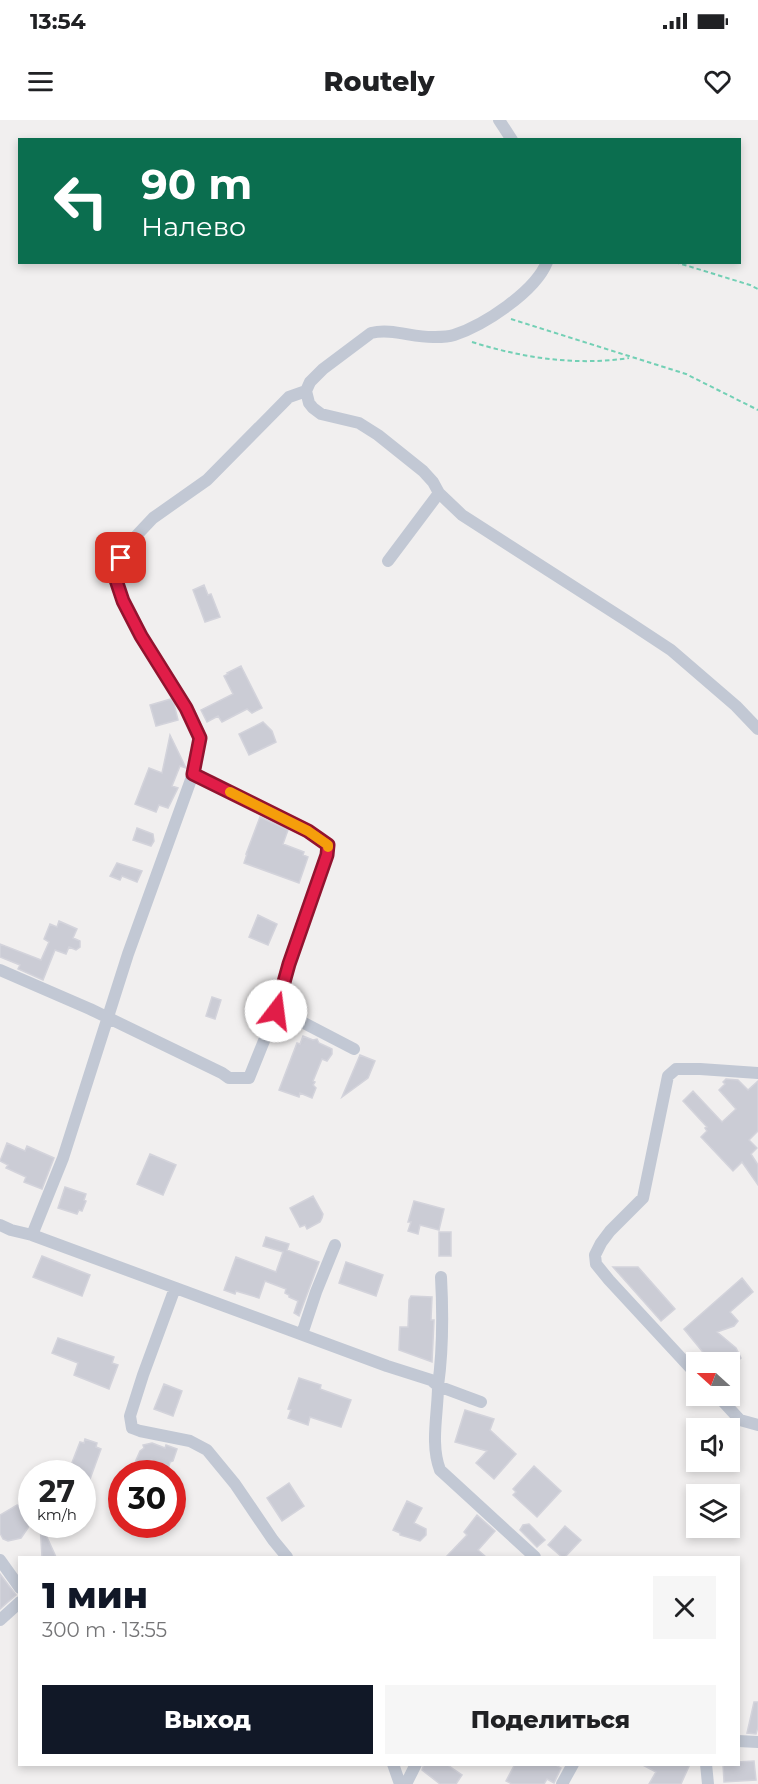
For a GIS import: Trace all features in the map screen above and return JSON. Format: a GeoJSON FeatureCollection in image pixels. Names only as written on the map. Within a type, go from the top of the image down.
{"type":"FeatureCollection","features":[{"type":"Feature","properties":{"kind":"street"},"geometry":{"type":"LineString","coordinates":[[499,120],[511,138]]}},
{"type":"Feature","properties":{"kind":"street"},"geometry":{"type":"LineString","coordinates":[[546,264],[532,286],[502,310],[452,336],[421,337],[379,331],[371,333],[323,369],[310,382],[306,396],[313,408],[321,414],[358,423],[378,435],[423,471],[439,493],[462,515],[671,650],[736,706],[758,729]]}},
{"type":"Feature","properties":{"kind":"street"},"geometry":{"type":"LineString","coordinates":[[32,1235],[63,1158],[128,954],[193,774],[200,738],[186,708],[136,627],[123,601],[116,580],[116,569],[137,535],[153,519],[207,480],[289,397],[306,391]]}},
{"type":"Feature","properties":{"kind":"street"},"geometry":{"type":"LineString","coordinates":[[388,561],[439,493]]}},
{"type":"Feature","properties":{"kind":"street"},"geometry":{"type":"LineString","coordinates":[[0,970],[90,1009],[229,1078],[249,1078],[277,1009],[289,964],[327,855],[328,845],[308,831],[193,774]]}},
{"type":"Feature","properties":{"kind":"street"},"geometry":{"type":"LineString","coordinates":[[277,1009],[354,1049]]}},
{"type":"Feature","properties":{"kind":"street"},"geometry":{"type":"LineString","coordinates":[[686,1363],[609,1280],[596,1264],[595,1255],[610,1231],[643,1198],[668,1076],[676,1069],[758,1073]]}},
{"type":"Feature","properties":{"kind":"street"},"geometry":{"type":"LineString","coordinates":[[0,1225],[431,1380],[438,1386],[481,1402]]}},
{"type":"Feature","properties":{"kind":"street"},"geometry":{"type":"LineString","coordinates":[[302,1334],[335,1245]]}},
{"type":"Feature","properties":{"kind":"street"},"geometry":{"type":"LineString","coordinates":[[441,1277],[443,1313],[442,1358],[435,1439],[437,1462],[440,1470],[530,1555]]}},
{"type":"Feature","properties":{"kind":"street"},"geometry":{"type":"LineString","coordinates":[[175,1288],[142,1375],[130,1416],[132,1428],[190,1441],[207,1450],[235,1484],[273,1540],[287,1556]]}},
{"type":"Feature","properties":{"kind":"street"},"geometry":{"type":"LineString","coordinates":[[726,1406],[740,1420],[758,1425]]}},
{"type":"Feature","properties":{"kind":"street"},"geometry":{"type":"LineString","coordinates":[[0,1560],[18,1585]]}},
{"type":"Feature","properties":{"kind":"street"},"geometry":{"type":"LineString","coordinates":[[0,1620],[18,1604]]}},
{"type":"Feature","properties":{"kind":"street"},"geometry":{"type":"LineString","coordinates":[[740,1741],[758,1742]]}},
{"type":"Feature","properties":{"kind":"street"},"geometry":{"type":"LineString","coordinates":[[394,1766],[400,1784]]}},
{"type":"Feature","properties":{"kind":"street"},"geometry":{"type":"LineString","coordinates":[[406,1784],[415,1766]]}},
{"type":"Feature","properties":{"kind":"street"},"geometry":{"type":"LineString","coordinates":[[562,1784],[572,1766]]}},
{"type":"Feature","properties":{"kind":"street"},"geometry":{"type":"LineString","coordinates":[[706,1766],[708,1784]]}},
{"type":"Feature","properties":{"kind":"path"},"geometry":{"type":"LineString","coordinates":[[682,264],[758,289]]}},
{"type":"Feature","properties":{"kind":"path"},"geometry":{"type":"LineString","coordinates":[[494,314],[686,374],[758,410]]}},
{"type":"Feature","properties":{"kind":"path"},"geometry":{"type":"LineString","coordinates":[[452,336],[542,359],[608,361],[632,357]]}},
{"type":"Feature","properties":{"kind":"building"},"geometry":{"type":"Polygon","coordinates":[[[204,585],[208,595],[211,594],[220,617],[205,622],[193,590],[204,585]]]}},
{"type":"Feature","properties":{"kind":"building"},"geometry":{"type":"Polygon","coordinates":[[[241,666],[262,708],[252,713],[247,709],[222,722],[218,716],[207,722],[201,710],[233,694],[224,676],[241,666]]]}},
{"type":"Feature","properties":{"kind":"building"},"geometry":{"type":"Polygon","coordinates":[[[171,699],[178,720],[156,726],[150,705],[171,699]]]}},
{"type":"Feature","properties":{"kind":"building"},"geometry":{"type":"Polygon","coordinates":[[[263,722],[272,731],[276,742],[249,755],[239,734],[263,722]]]}},
{"type":"Feature","properties":{"kind":"building"},"geometry":{"type":"Polygon","coordinates":[[[170,735],[186,768],[180,766],[172,786],[178,788],[168,808],[159,805],[156,812],[135,804],[149,768],[162,773],[170,735]]]}},
{"type":"Feature","properties":{"kind":"building"},"geometry":{"type":"Polygon","coordinates":[[[260,817],[288,830],[283,844],[304,852],[303,855],[308,857],[299,883],[244,863],[260,817]]]}},
{"type":"Feature","properties":{"kind":"building"},"geometry":{"type":"Polygon","coordinates":[[[137,828],[153,834],[154,841],[151,846],[133,840],[137,828]]]}},
{"type":"Feature","properties":{"kind":"building"},"geometry":{"type":"Polygon","coordinates":[[[117,863],[142,871],[137,882],[122,876],[120,880],[110,876],[117,863]]]}},
{"type":"Feature","properties":{"kind":"building"},"geometry":{"type":"Polygon","coordinates":[[[258,915],[277,924],[268,945],[249,937],[258,915]]]}},
{"type":"Feature","properties":{"kind":"building"},"geometry":{"type":"Polygon","coordinates":[[[59,921],[77,929],[73,938],[80,941],[80,947],[76,950],[69,947],[66,954],[55,950],[43,980],[18,969],[20,965],[0,957],[0,944],[41,960],[49,942],[44,939],[50,924],[57,927],[59,921]]]}},
{"type":"Feature","properties":{"kind":"building"},"geometry":{"type":"Polygon","coordinates":[[[212,997],[221,1000],[215,1019],[206,1016],[212,997]]]}},
{"type":"Feature","properties":{"kind":"building"},"geometry":{"type":"Polygon","coordinates":[[[303,1036],[313,1040],[317,1039],[319,1043],[332,1049],[332,1054],[327,1061],[322,1059],[313,1081],[316,1088],[312,1098],[300,1093],[299,1097],[279,1090],[297,1043],[300,1044],[303,1036]]]}},
{"type":"Feature","properties":{"kind":"building"},"geometry":{"type":"Polygon","coordinates":[[[360,1055],[375,1061],[368,1078],[342,1097],[360,1055]]]}},
{"type":"Feature","properties":{"kind":"building"},"geometry":{"type":"Polygon","coordinates":[[[726,1079],[738,1080],[748,1090],[758,1081],[758,1131],[749,1140],[757,1148],[751,1154],[758,1165],[758,1185],[742,1162],[733,1171],[701,1137],[707,1131],[705,1128],[707,1127],[683,1101],[693,1091],[722,1122],[736,1109],[719,1090],[725,1084],[723,1082],[726,1079]]]}},
{"type":"Feature","properties":{"kind":"building"},"geometry":{"type":"Polygon","coordinates":[[[7,1143],[25,1151],[27,1146],[54,1158],[42,1189],[24,1182],[26,1177],[6,1168],[8,1165],[0,1161],[7,1143]]]}},
{"type":"Feature","properties":{"kind":"building"},"geometry":{"type":"Polygon","coordinates":[[[150,1154],[176,1165],[163,1195],[137,1184],[150,1154]]]}},
{"type":"Feature","properties":{"kind":"building"},"geometry":{"type":"Polygon","coordinates":[[[65,1187],[86,1194],[82,1211],[79,1210],[77,1214],[58,1208],[65,1187]]]}},
{"type":"Feature","properties":{"kind":"building"},"geometry":{"type":"Polygon","coordinates":[[[313,1196],[323,1214],[322,1218],[320,1222],[307,1229],[305,1225],[300,1227],[290,1208],[313,1196]]]}},
{"type":"Feature","properties":{"kind":"building"},"geometry":{"type":"Polygon","coordinates":[[[414,1201],[444,1209],[439,1230],[420,1225],[418,1234],[408,1231],[414,1201]]]}},
{"type":"Feature","properties":{"kind":"building"},"geometry":{"type":"Polygon","coordinates":[[[439,1232],[451,1232],[451,1256],[439,1256],[439,1232]]]}},
{"type":"Feature","properties":{"kind":"building"},"geometry":{"type":"Polygon","coordinates":[[[266,1237],[289,1244],[287,1250],[319,1262],[299,1316],[294,1313],[298,1301],[285,1293],[286,1289],[265,1281],[259,1298],[224,1290],[236,1257],[276,1272],[283,1252],[263,1246],[266,1237]]]}},
{"type":"Feature","properties":{"kind":"building"},"geometry":{"type":"Polygon","coordinates":[[[42,1256],[90,1275],[82,1296],[33,1277],[42,1256]]]}},
{"type":"Feature","properties":{"kind":"building"},"geometry":{"type":"Polygon","coordinates":[[[346,1262],[383,1275],[376,1296],[339,1283],[346,1262]]]}},
{"type":"Feature","properties":{"kind":"building"},"geometry":{"type":"Polygon","coordinates":[[[613,1267],[638,1267],[675,1309],[661,1321],[613,1267]]]}},
{"type":"Feature","properties":{"kind":"building"},"geometry":{"type":"Polygon","coordinates":[[[742,1278],[753,1292],[730,1312],[738,1321],[734,1326],[717,1332],[738,1352],[703,1352],[684,1329],[742,1278]]]}},
{"type":"Feature","properties":{"kind":"building"},"geometry":{"type":"Polygon","coordinates":[[[411,1296],[432,1297],[431,1320],[434,1320],[432,1362],[399,1350],[400,1327],[408,1327],[411,1296]]]}},
{"type":"Feature","properties":{"kind":"building"},"geometry":{"type":"Polygon","coordinates":[[[58,1338],[114,1357],[112,1363],[118,1365],[109,1389],[74,1375],[78,1363],[52,1353],[58,1338]]]}},
{"type":"Feature","properties":{"kind":"building"},"geometry":{"type":"Polygon","coordinates":[[[299,1378],[321,1385],[320,1389],[351,1400],[341,1427],[310,1417],[308,1425],[288,1418],[291,1410],[288,1409],[299,1378]]]}},
{"type":"Feature","properties":{"kind":"building"},"geometry":{"type":"Polygon","coordinates":[[[164,1384],[182,1391],[173,1416],[154,1409],[164,1384]]]}},
{"type":"Feature","properties":{"kind":"building"},"geometry":{"type":"Polygon","coordinates":[[[465,1410],[494,1419],[490,1430],[516,1454],[494,1479],[476,1463],[487,1451],[455,1442],[465,1410]]]}},
{"type":"Feature","properties":{"kind":"building"},"geometry":{"type":"Polygon","coordinates":[[[85,1439],[97,1443],[96,1447],[101,1449],[96,1463],[96,1460],[73,1460],[80,1442],[84,1443],[85,1439]]]}},
{"type":"Feature","properties":{"kind":"building"},"geometry":{"type":"Polygon","coordinates":[[[152,1443],[165,1448],[166,1445],[177,1449],[173,1460],[136,1460],[144,1448],[143,1445],[152,1443]]]}},
{"type":"Feature","properties":{"kind":"building"},"geometry":{"type":"Polygon","coordinates":[[[534,1466],[561,1491],[537,1517],[513,1495],[516,1492],[513,1489],[534,1466]]]}},
{"type":"Feature","properties":{"kind":"building"},"geometry":{"type":"Polygon","coordinates":[[[289,1483],[304,1506],[282,1521],[267,1498],[289,1483]]]}},
{"type":"Feature","properties":{"kind":"building"},"geometry":{"type":"Polygon","coordinates":[[[407,1501],[422,1508],[414,1523],[426,1529],[426,1535],[420,1541],[400,1535],[393,1530],[407,1501]]]}},
{"type":"Feature","properties":{"kind":"building"},"geometry":{"type":"Polygon","coordinates":[[[18,1505],[18,1538],[21,1538],[8,1541],[3,1539],[0,1533],[0,1515],[18,1505]]]}},
{"type":"Feature","properties":{"kind":"building"},"geometry":{"type":"Polygon","coordinates":[[[477,1515],[495,1531],[478,1550],[485,1556],[447,1556],[467,1535],[464,1532],[477,1515]]]}},
{"type":"Feature","properties":{"kind":"building"},"geometry":{"type":"Polygon","coordinates":[[[529,1524],[545,1540],[537,1547],[520,1530],[523,1525],[529,1524]]]}},
{"type":"Feature","properties":{"kind":"building"},"geometry":{"type":"Polygon","coordinates":[[[565,1526],[581,1540],[566,1556],[561,1556],[548,1545],[565,1526]]]}},
{"type":"Feature","properties":{"kind":"building"},"geometry":{"type":"Polygon","coordinates":[[[41,1538],[47,1538],[56,1556],[42,1556],[41,1538]]]}},
{"type":"Feature","properties":{"kind":"building"},"geometry":{"type":"Polygon","coordinates":[[[0,1574],[16,1595],[0,1609],[0,1574]]]}},
{"type":"Feature","properties":{"kind":"building"},"geometry":{"type":"Polygon","coordinates":[[[754,1702],[758,1702],[756,1734],[747,1733],[754,1702]]]}},
{"type":"Feature","properties":{"kind":"building"},"geometry":{"type":"Polygon","coordinates":[[[754,1761],[756,1780],[724,1782],[723,1766],[740,1766],[740,1762],[754,1761]]]}},
{"type":"Feature","properties":{"kind":"building"},"geometry":{"type":"Polygon","coordinates":[[[423,1766],[449,1766],[462,1775],[456,1784],[440,1784],[422,1770],[423,1766]]]}},
{"type":"Feature","properties":{"kind":"building"},"geometry":{"type":"Polygon","coordinates":[[[514,1766],[558,1766],[561,1768],[554,1783],[547,1779],[544,1784],[512,1784],[506,1781],[514,1766]]]}},
{"type":"Feature","properties":{"kind":"building"},"geometry":{"type":"Polygon","coordinates":[[[645,1766],[689,1766],[681,1784],[649,1784],[656,1772],[645,1766]]]}},
{"type":"Feature","properties":{"kind":"slow traffic"},"geometry":{"type":"LineString","coordinates":[[230,792],[308,831],[320,838],[328,847]]}},
{"type":"Feature","properties":{"kind":"route"},"geometry":{"type":"LineString","coordinates":[[121,558],[116,569],[116,580],[123,601],[141,636],[186,708],[200,738],[193,774],[308,831],[328,845],[327,855],[289,964],[276,1011]]}}]}
